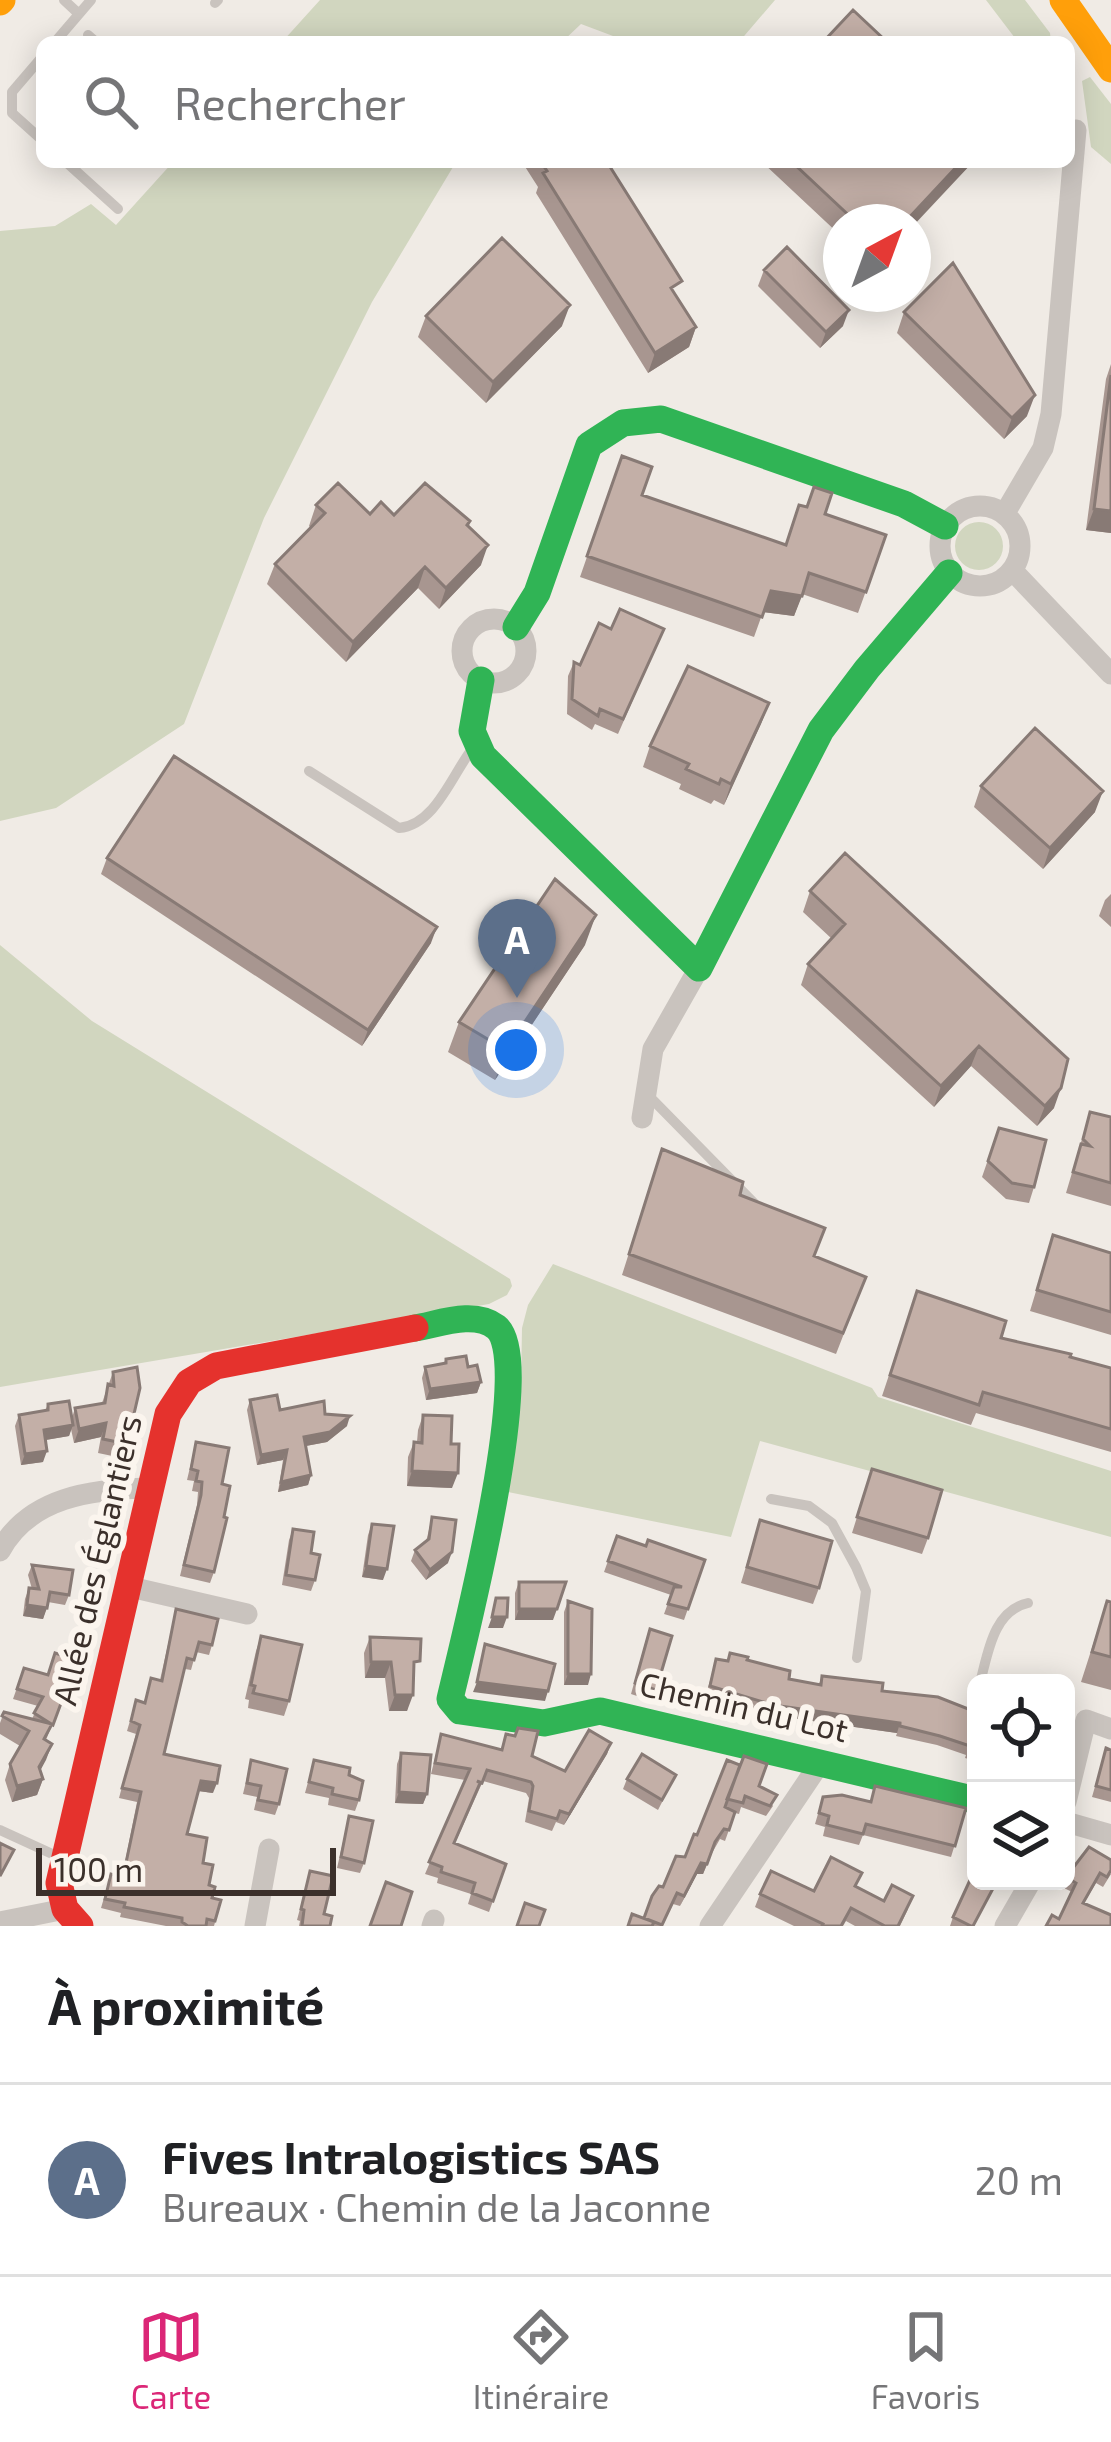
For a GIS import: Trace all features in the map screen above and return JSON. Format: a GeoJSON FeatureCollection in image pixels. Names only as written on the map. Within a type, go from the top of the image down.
{"type":"FeatureCollection","features":[{"type":"Feature","properties":{"kind":"street"},"geometry":{"type":"LineString","coordinates":[[1063,0],[1111,69]]}},
{"type":"Feature","properties":{"kind":"street"},"geometry":{"type":"LineString","coordinates":[[1075,141],[1076,130]]}},
{"type":"Feature","properties":{"kind":"street"},"geometry":{"type":"LineString","coordinates":[[1005,513],[1043,448],[1051,414],[1073,168]]}},
{"type":"Feature","properties":{"kind":"street"},"geometry":{"type":"LineString","coordinates":[[516,627],[537,593],[590,446],[623,423],[661,419],[904,504],[945,526]]}},
{"type":"Feature","properties":{"kind":"street"},"geometry":{"type":"LineString","coordinates":[[974,506],[1005,513],[1014,523],[1021,547],[1013,571],[1003,580],[975,586],[950,573],[941,555],[945,526],[955,514],[974,506]]}},
{"type":"Feature","properties":{"kind":"street"},"geometry":{"type":"LineString","coordinates":[[1013,571],[1111,674]]}},
{"type":"Feature","properties":{"kind":"street"},"geometry":{"type":"LineString","coordinates":[[642,1118],[653,1049],[722,932],[823,727],[950,573]]}},
{"type":"Feature","properties":{"kind":"street"},"geometry":{"type":"LineString","coordinates":[[495,619],[516,627],[526,654],[519,673],[501,683],[481,680],[465,665],[462,655],[467,634],[495,619]]}},
{"type":"Feature","properties":{"kind":"street"},"geometry":{"type":"LineString","coordinates":[[481,680],[473,717],[476,744],[483,756],[700,968]]}},
{"type":"Feature","properties":{"kind":"street","name":"Allée des Églantiers"},"geometry":{"type":"LineString","coordinates":[[73,1917],[59,1883],[148,1488],[173,1403],[189,1382],[216,1366],[465,1318],[496,1327]]}},
{"type":"Feature","properties":{"kind":"street","name":"Chemin du Lot"},"geometry":{"type":"LineString","coordinates":[[496,1327],[507,1342],[510,1389],[491,1517],[450,1699],[460,1711],[544,1723],[600,1711],[967,1798]]}},
{"type":"Feature","properties":{"kind":"street"},"geometry":{"type":"LineString","coordinates":[[0,1551],[23,1521],[54,1502],[115,1489],[148,1488]]}},
{"type":"Feature","properties":{"kind":"street"},"geometry":{"type":"LineString","coordinates":[[126,1586],[248,1614]]}},
{"type":"Feature","properties":{"kind":"street"},"geometry":{"type":"LineString","coordinates":[[1071,1782],[1086,1720],[1111,1729]]}},
{"type":"Feature","properties":{"kind":"street"},"geometry":{"type":"LineString","coordinates":[[710,1926],[820,1763]]}},
{"type":"Feature","properties":{"kind":"street"},"geometry":{"type":"LineString","coordinates":[[1075,1825],[1111,1835]]}},
{"type":"Feature","properties":{"kind":"street"},"geometry":{"type":"LineString","coordinates":[[255,1926],[269,1849]]}},
{"type":"Feature","properties":{"kind":"street"},"geometry":{"type":"LineString","coordinates":[[1005,1926],[1026,1890]]}},
{"type":"Feature","properties":{"kind":"street"},"geometry":{"type":"LineString","coordinates":[[0,1922],[73,1917]]}},
{"type":"Feature","properties":{"kind":"lane"},"geometry":{"type":"LineString","coordinates":[[64,0],[79,14]]}},
{"type":"Feature","properties":{"kind":"lane"},"geometry":{"type":"LineString","coordinates":[[60,36],[91,0]]}},
{"type":"Feature","properties":{"kind":"lane"},"geometry":{"type":"LineString","coordinates":[[36,64],[12,92],[12,113],[36,131]]}},
{"type":"Feature","properties":{"kind":"lane"},"geometry":{"type":"LineString","coordinates":[[75,168],[118,209]]}},
{"type":"Feature","properties":{"kind":"lane"},"geometry":{"type":"LineString","coordinates":[[309,771],[399,828],[412,827],[435,805],[476,744]]}},
{"type":"Feature","properties":{"kind":"lane"},"geometry":{"type":"LineString","coordinates":[[646,1093],[754,1204]]}},
{"type":"Feature","properties":{"kind":"lane"},"geometry":{"type":"LineString","coordinates":[[771,1498],[809,1506],[832,1523],[856,1567],[866,1591],[857,1658]]}},
{"type":"Feature","properties":{"kind":"lane"},"geometry":{"type":"LineString","coordinates":[[983,1674],[1003,1617],[1016,1606],[1028,1604]]}},
{"type":"Feature","properties":{"kind":"lane"},"geometry":{"type":"LineString","coordinates":[[0,1830],[64,1860]]}},
{"type":"Feature","properties":{"kind":"green space"},"geometry":{"type":"Polygon","coordinates":[[[320,0],[775,0],[744,36],[613,36],[581,24],[568,36],[287,36],[320,0]]]}},
{"type":"Feature","properties":{"kind":"green space"},"geometry":{"type":"Polygon","coordinates":[[[986,0],[1025,0],[1050,36],[1013,36],[986,0]]]}},
{"type":"Feature","properties":{"kind":"green space"},"geometry":{"type":"Polygon","coordinates":[[[1090,77],[1111,104],[1111,164],[1091,147],[1082,81],[1090,77]]]}},
{"type":"Feature","properties":{"kind":"green space"},"geometry":{"type":"Polygon","coordinates":[[[168,168],[452,168],[372,302],[264,518],[184,724],[56,808],[0,821],[0,231],[55,226],[91,204],[116,225],[168,168]]]}},
{"type":"Feature","properties":{"kind":"green space"},"geometry":{"type":"Polygon","coordinates":[[[979,522],[996,529],[1003,546],[996,563],[979,570],[962,563],[955,546],[962,529],[979,522]]]}},
{"type":"Feature","properties":{"kind":"green space"},"geometry":{"type":"Polygon","coordinates":[[[0,945],[92,1021],[510,1279],[507,1295],[489,1304],[0,1387],[0,945]]]}},
{"type":"Feature","properties":{"kind":"green space"},"geometry":{"type":"Polygon","coordinates":[[[553,1264],[872,1388],[878,1397],[1111,1471],[1111,1537],[760,1441],[731,1537],[508,1492],[521,1384],[522,1328],[528,1305],[553,1264]]]}},
{"type":"Feature","properties":{"kind":"building"},"geometry":{"type":"Polygon","coordinates":[[[853,10],[881,36],[829,36],[853,10]]]}},
{"type":"Feature","properties":{"kind":"building"},"geometry":{"type":"Polygon","coordinates":[[[545,168],[611,168],[682,281],[671,288],[696,327],[655,353],[543,173],[545,168]]]}},
{"type":"Feature","properties":{"kind":"building"},"geometry":{"type":"Polygon","coordinates":[[[798,168],[955,168],[922,204],[837,204],[798,168]]]}},
{"type":"Feature","properties":{"kind":"building"},"geometry":{"type":"Polygon","coordinates":[[[502,238],[570,305],[493,382],[426,316],[502,238]]]}},
{"type":"Feature","properties":{"kind":"building"},"geometry":{"type":"Polygon","coordinates":[[[787,247],[823,284],[823,312],[847,312],[826,332],[764,270],[787,247]]]}},
{"type":"Feature","properties":{"kind":"building"},"geometry":{"type":"Polygon","coordinates":[[[953,263],[1035,395],[1012,418],[904,312],[931,312],[931,285],[953,263]]]}},
{"type":"Feature","properties":{"kind":"building"},"geometry":{"type":"Polygon","coordinates":[[[1111,375],[1111,511],[1094,509],[1111,375]]]}},
{"type":"Feature","properties":{"kind":"building"},"geometry":{"type":"Polygon","coordinates":[[[622,456],[652,467],[642,495],[786,545],[799,505],[807,507],[814,487],[832,493],[825,514],[886,535],[866,592],[809,573],[802,596],[771,591],[762,617],[587,556],[622,456]]]}},
{"type":"Feature","properties":{"kind":"building"},"geometry":{"type":"Polygon","coordinates":[[[338,483],[370,514],[381,502],[394,515],[425,483],[470,521],[467,525],[488,545],[446,588],[425,567],[353,642],[275,564],[325,513],[316,505],[338,483]]]}},
{"type":"Feature","properties":{"kind":"building"},"geometry":{"type":"Polygon","coordinates":[[[620,609],[664,629],[623,719],[600,709],[598,716],[572,699],[574,662],[580,665],[599,623],[611,629],[620,609]]]}},
{"type":"Feature","properties":{"kind":"building"},"geometry":{"type":"Polygon","coordinates":[[[688,666],[769,703],[731,784],[721,779],[719,784],[686,769],[689,764],[650,746],[688,666]]]}},
{"type":"Feature","properties":{"kind":"building"},"geometry":{"type":"Polygon","coordinates":[[[1035,728],[1103,791],[1050,848],[981,786],[1035,728]]]}},
{"type":"Feature","properties":{"kind":"building"},"geometry":{"type":"Polygon","coordinates":[[[174,756],[437,927],[368,1030],[107,858],[174,756]]]}},
{"type":"Feature","properties":{"kind":"building"},"geometry":{"type":"Polygon","coordinates":[[[845,853],[1068,1059],[1061,1088],[1045,1106],[979,1046],[941,1086],[808,964],[845,924],[810,891],[845,853]]]}},
{"type":"Feature","properties":{"kind":"building"},"geometry":{"type":"Polygon","coordinates":[[[555,879],[596,915],[506,1050],[459,1022],[555,879]]]}},
{"type":"Feature","properties":{"kind":"building"},"geometry":{"type":"Polygon","coordinates":[[[1090,1112],[1111,1117],[1111,1183],[1073,1172],[1081,1144],[1090,1146],[1083,1139],[1090,1112]]]}},
{"type":"Feature","properties":{"kind":"building"},"geometry":{"type":"Polygon","coordinates":[[[999,1128],[1046,1140],[1034,1187],[1012,1183],[988,1161],[999,1128]]]}},
{"type":"Feature","properties":{"kind":"building"},"geometry":{"type":"Polygon","coordinates":[[[662,1149],[743,1182],[740,1195],[825,1228],[814,1256],[866,1277],[843,1333],[629,1254],[662,1149]]]}},
{"type":"Feature","properties":{"kind":"building"},"geometry":{"type":"Polygon","coordinates":[[[1053,1235],[1111,1253],[1111,1312],[1037,1290],[1053,1235]]]}},
{"type":"Feature","properties":{"kind":"building"},"geometry":{"type":"Polygon","coordinates":[[[917,1291],[1006,1321],[1001,1338],[1111,1368],[1111,1429],[983,1392],[979,1405],[890,1375],[917,1291]]]}},
{"type":"Feature","properties":{"kind":"building"},"geometry":{"type":"Polygon","coordinates":[[[466,1356],[468,1367],[477,1365],[481,1382],[430,1389],[425,1367],[466,1356]]]}},
{"type":"Feature","properties":{"kind":"building"},"geometry":{"type":"Polygon","coordinates":[[[137,1367],[140,1388],[127,1444],[103,1439],[106,1423],[79,1429],[75,1408],[105,1403],[108,1384],[114,1386],[113,1372],[137,1367]]]}},
{"type":"Feature","properties":{"kind":"building"},"geometry":{"type":"Polygon","coordinates":[[[277,1395],[280,1410],[324,1401],[325,1414],[350,1416],[330,1432],[304,1437],[311,1475],[281,1482],[287,1450],[261,1455],[250,1400],[277,1395]]]}},
{"type":"Feature","properties":{"kind":"building"},"geometry":{"type":"Polygon","coordinates":[[[69,1401],[73,1425],[44,1430],[47,1451],[25,1454],[19,1415],[69,1401]]]}},
{"type":"Feature","properties":{"kind":"building"},"geometry":{"type":"Polygon","coordinates":[[[423,1415],[452,1416],[451,1444],[459,1444],[458,1473],[412,1471],[414,1442],[422,1443],[423,1415]]]}},
{"type":"Feature","properties":{"kind":"building"},"geometry":{"type":"Polygon","coordinates":[[[196,1442],[229,1448],[222,1484],[230,1486],[227,1518],[214,1572],[184,1565],[201,1495],[198,1471],[191,1469],[196,1442]]]}},
{"type":"Feature","properties":{"kind":"building"},"geometry":{"type":"Polygon","coordinates":[[[872,1469],[942,1490],[928,1538],[857,1517],[872,1469]]]}},
{"type":"Feature","properties":{"kind":"building"},"geometry":{"type":"Polygon","coordinates":[[[432,1517],[456,1520],[452,1552],[430,1570],[415,1550],[429,1539],[432,1517]]]}},
{"type":"Feature","properties":{"kind":"building"},"geometry":{"type":"Polygon","coordinates":[[[760,1520],[832,1541],[819,1588],[747,1567],[760,1520]]]}},
{"type":"Feature","properties":{"kind":"building"},"geometry":{"type":"Polygon","coordinates":[[[372,1524],[394,1526],[387,1569],[366,1566],[372,1524]]]}},
{"type":"Feature","properties":{"kind":"building"},"geometry":{"type":"Polygon","coordinates":[[[293,1529],[314,1532],[311,1553],[320,1555],[315,1580],[286,1575],[293,1529]]]}},
{"type":"Feature","properties":{"kind":"building"},"geometry":{"type":"Polygon","coordinates":[[[617,1536],[646,1546],[648,1540],[705,1560],[688,1609],[668,1604],[674,1587],[682,1587],[608,1561],[617,1536]]]}},
{"type":"Feature","properties":{"kind":"building"},"geometry":{"type":"Polygon","coordinates":[[[32,1565],[73,1570],[69,1595],[50,1592],[47,1608],[27,1605],[29,1588],[39,1589],[32,1565]]]}},
{"type":"Feature","properties":{"kind":"building"},"geometry":{"type":"Polygon","coordinates":[[[519,1582],[566,1582],[557,1609],[519,1609],[519,1582]]]}},
{"type":"Feature","properties":{"kind":"building"},"geometry":{"type":"Polygon","coordinates":[[[496,1598],[508,1598],[507,1617],[492,1617],[496,1598]]]}},
{"type":"Feature","properties":{"kind":"building"},"geometry":{"type":"Polygon","coordinates":[[[568,1601],[592,1609],[591,1674],[568,1674],[568,1601]]]}},
{"type":"Feature","properties":{"kind":"building"},"geometry":{"type":"Polygon","coordinates":[[[1107,1601],[1111,1602],[1111,1657],[1092,1652],[1107,1601]]]}},
{"type":"Feature","properties":{"kind":"building"},"geometry":{"type":"Polygon","coordinates":[[[176,1609],[218,1619],[212,1645],[199,1642],[194,1660],[187,1658],[164,1754],[220,1766],[217,1783],[201,1781],[187,1834],[207,1838],[203,1863],[213,1865],[209,1885],[215,1887],[212,1898],[221,1900],[215,1921],[207,1919],[206,1926],[188,1926],[182,1918],[105,1899],[111,1874],[123,1877],[141,1792],[122,1788],[140,1725],[131,1721],[136,1700],[145,1703],[151,1678],[162,1681],[176,1609]]]}},
{"type":"Feature","properties":{"kind":"building"},"geometry":{"type":"Polygon","coordinates":[[[650,1629],[672,1636],[656,1690],[635,1683],[650,1629]]]}},
{"type":"Feature","properties":{"kind":"building"},"geometry":{"type":"Polygon","coordinates":[[[261,1636],[302,1645],[289,1701],[253,1693],[261,1636]]]}},
{"type":"Feature","properties":{"kind":"building"},"geometry":{"type":"Polygon","coordinates":[[[370,1637],[421,1639],[420,1661],[414,1662],[413,1695],[395,1695],[391,1662],[371,1662],[370,1637]]]}},
{"type":"Feature","properties":{"kind":"building"},"geometry":{"type":"Polygon","coordinates":[[[485,1644],[555,1664],[548,1691],[477,1682],[485,1644]]]}},
{"type":"Feature","properties":{"kind":"building"},"geometry":{"type":"Polygon","coordinates":[[[55,1653],[77,1660],[53,1725],[34,1713],[43,1697],[17,1689],[24,1668],[48,1675],[55,1653]]]}},
{"type":"Feature","properties":{"kind":"building"},"geometry":{"type":"Polygon","coordinates":[[[730,1653],[790,1671],[789,1679],[821,1685],[822,1676],[883,1683],[882,1691],[938,1697],[967,1708],[967,1745],[900,1723],[773,1705],[710,1686],[716,1659],[728,1661],[730,1653]]]}},
{"type":"Feature","properties":{"kind":"building"},"geometry":{"type":"Polygon","coordinates":[[[4,1712],[52,1724],[44,1739],[52,1744],[39,1767],[43,1779],[17,1786],[10,1764],[29,1731],[2,1716],[4,1712]]]}},
{"type":"Feature","properties":{"kind":"building"},"geometry":{"type":"Polygon","coordinates":[[[518,1728],[538,1731],[532,1756],[565,1771],[589,1730],[611,1743],[569,1814],[560,1811],[557,1819],[529,1811],[531,1782],[487,1770],[482,1783],[477,1781],[454,1843],[506,1864],[493,1901],[472,1893],[475,1883],[441,1872],[442,1867],[429,1862],[470,1769],[435,1763],[441,1734],[502,1750],[506,1734],[515,1736],[518,1728]]]}},
{"type":"Feature","properties":{"kind":"building"},"geometry":{"type":"Polygon","coordinates":[[[1106,1748],[1111,1750],[1111,1790],[1096,1786],[1106,1748]]]}},
{"type":"Feature","properties":{"kind":"building"},"geometry":{"type":"Polygon","coordinates":[[[401,1753],[431,1755],[427,1794],[399,1792],[401,1753]]]}},
{"type":"Feature","properties":{"kind":"building"},"geometry":{"type":"Polygon","coordinates":[[[642,1754],[676,1775],[662,1800],[627,1779],[642,1754]]]}},
{"type":"Feature","properties":{"kind":"building"},"geometry":{"type":"Polygon","coordinates":[[[744,1756],[767,1764],[759,1786],[777,1795],[770,1806],[745,1796],[743,1803],[727,1799],[744,1756]]]}},
{"type":"Feature","properties":{"kind":"building"},"geometry":{"type":"Polygon","coordinates":[[[251,1760],[287,1769],[279,1804],[258,1800],[261,1786],[247,1783],[251,1760]]]}},
{"type":"Feature","properties":{"kind":"building"},"geometry":{"type":"Polygon","coordinates":[[[314,1760],[350,1768],[349,1775],[363,1781],[359,1800],[309,1782],[314,1760]]]}},
{"type":"Feature","properties":{"kind":"building"},"geometry":{"type":"Polygon","coordinates":[[[727,1760],[740,1765],[725,1807],[735,1812],[729,1830],[724,1829],[715,1842],[707,1864],[701,1863],[684,1896],[677,1893],[662,1925],[644,1918],[676,1856],[685,1857],[697,1835],[727,1760]]]}},
{"type":"Feature","properties":{"kind":"building"},"geometry":{"type":"Polygon","coordinates":[[[875,1786],[966,1808],[955,1846],[866,1824],[863,1834],[827,1825],[829,1816],[819,1813],[823,1797],[842,1795],[871,1802],[875,1786]]]}},
{"type":"Feature","properties":{"kind":"building"},"geometry":{"type":"Polygon","coordinates":[[[349,1816],[373,1821],[364,1863],[341,1857],[349,1816]]]}},
{"type":"Feature","properties":{"kind":"building"},"geometry":{"type":"Polygon","coordinates":[[[0,1843],[14,1850],[0,1876],[0,1843]]]}},
{"type":"Feature","properties":{"kind":"building"},"geometry":{"type":"Polygon","coordinates":[[[1089,1847],[1111,1860],[1107,1877],[1100,1873],[1083,1903],[1111,1915],[1111,1926],[1046,1926],[1052,1915],[1059,1919],[1075,1890],[1075,1865],[1089,1847]]]}},
{"type":"Feature","properties":{"kind":"building"},"geometry":{"type":"Polygon","coordinates":[[[831,1857],[862,1873],[855,1886],[884,1901],[892,1885],[913,1896],[898,1926],[885,1926],[851,1908],[841,1926],[822,1926],[760,1894],[771,1871],[814,1891],[831,1857]]]}},
{"type":"Feature","properties":{"kind":"building"},"geometry":{"type":"Polygon","coordinates":[[[310,1871],[333,1876],[324,1914],[332,1916],[330,1926],[302,1926],[310,1871]]]}},
{"type":"Feature","properties":{"kind":"building"},"geometry":{"type":"Polygon","coordinates":[[[386,1882],[412,1892],[401,1926],[370,1926],[386,1882]]]}},
{"type":"Feature","properties":{"kind":"building"},"geometry":{"type":"Polygon","coordinates":[[[967,1887],[992,1890],[973,1926],[953,1917],[967,1887]]]}},
{"type":"Feature","properties":{"kind":"building"},"geometry":{"type":"Polygon","coordinates":[[[525,1903],[545,1910],[539,1926],[517,1926],[525,1903]]]}},
{"type":"Feature","properties":{"kind":"building"},"geometry":{"type":"Polygon","coordinates":[[[632,1914],[654,1922],[652,1926],[628,1926],[632,1914]]]}},
{"type":"Feature","properties":{"kind":"traffic: fast"},"geometry":{"type":"LineString","coordinates":[[516,627],[537,593],[589,445],[623,423],[661,419],[904,504],[945,526]]}},
{"type":"Feature","properties":{"kind":"traffic: fast"},"geometry":{"type":"LineString","coordinates":[[481,680],[472,731],[483,756],[699,968],[821,730],[949,573]]}},
{"type":"Feature","properties":{"kind":"traffic: fast"},"geometry":{"type":"LineString","coordinates":[[415,1328],[477,1319],[496,1327],[506,1350],[503,1444],[450,1699],[460,1711],[544,1723],[600,1711],[967,1798]]}},
{"type":"Feature","properties":{"kind":"traffic: slow"},"geometry":{"type":"LineString","coordinates":[[1063,0],[1111,69]]}},
{"type":"Feature","properties":{"kind":"traffic: jam"},"geometry":{"type":"LineString","coordinates":[[80,1926],[65,1909],[59,1883],[168,1414],[189,1382],[216,1366],[415,1328]]}},
{"type":"Feature","properties":{"kind":"place","name":"Fives Intralogistics SAS"},"geometry":{"type":"Point","coordinates":[517,998]}}]}
